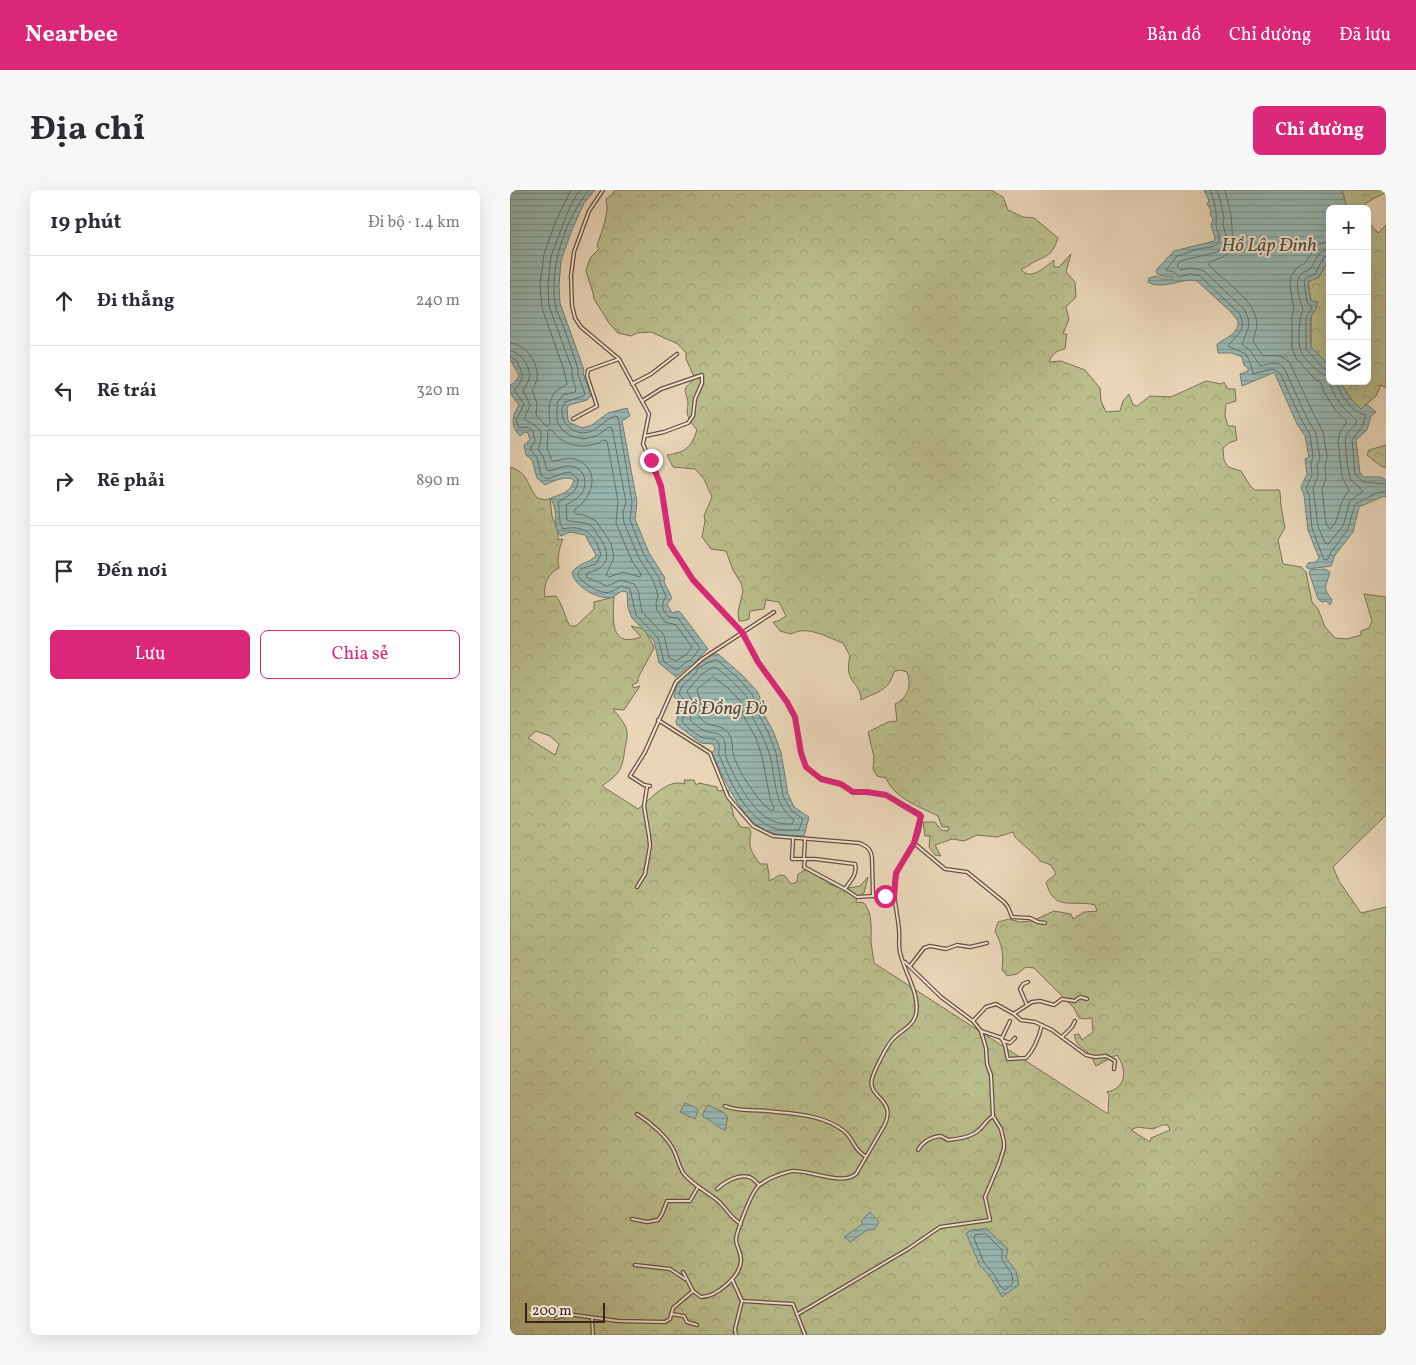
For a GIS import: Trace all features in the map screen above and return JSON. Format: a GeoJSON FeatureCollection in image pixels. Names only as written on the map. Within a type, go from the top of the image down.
{"type":"FeatureCollection","features":[{"type":"Feature","properties":{"kind":"street"},"geometry":{"type":"LineString","coordinates":[[603,190],[589,211],[572,262],[570,290],[575,318],[581,327],[619,358],[648,414],[644,444],[645,451],[651,460],[661,486],[670,544],[693,580],[742,632],[758,662],[794,712],[801,753],[806,767],[821,779],[841,784],[853,792],[886,795],[920,814],[920,824],[914,843],[896,873],[894,897],[899,930],[899,949],[910,978],[916,1010],[914,1022],[892,1040],[872,1080],[873,1089],[887,1106],[888,1115],[884,1126],[856,1174],[851,1178],[836,1178],[794,1171],[780,1174],[759,1185],[752,1196],[736,1239],[742,1261],[732,1279],[720,1290],[701,1297],[693,1292],[683,1272]]}},
{"type":"Feature","properties":{"kind":"street"},"geometry":{"type":"LineString","coordinates":[[632,384],[652,374],[677,354]]}},
{"type":"Feature","properties":{"kind":"street"},"geometry":{"type":"LineString","coordinates":[[573,419],[597,406],[587,376],[588,370],[619,358]]}},
{"type":"Feature","properties":{"kind":"street"},"geometry":{"type":"LineString","coordinates":[[642,401],[661,389],[702,376],[702,383],[695,399],[691,420],[688,423],[664,432],[645,436]]}},
{"type":"Feature","properties":{"kind":"street"},"geometry":{"type":"LineString","coordinates":[[637,887],[645,874],[650,846],[644,803],[649,786],[630,776],[644,752],[676,682],[702,659],[774,612]]}},
{"type":"Feature","properties":{"kind":"street"},"geometry":{"type":"LineString","coordinates":[[658,720],[710,753],[728,797],[749,822],[773,836],[793,839],[859,842],[867,846],[872,858],[873,896]]}},
{"type":"Feature","properties":{"kind":"street"},"geometry":{"type":"LineString","coordinates":[[793,839],[791,858],[854,864],[856,867],[854,875],[845,889]]}},
{"type":"Feature","properties":{"kind":"street"},"geometry":{"type":"LineString","coordinates":[[806,839],[804,867],[856,897],[894,897]]}},
{"type":"Feature","properties":{"kind":"street"},"geometry":{"type":"LineString","coordinates":[[914,843],[945,870],[964,871],[972,876],[1004,902],[1012,917],[1030,918],[1045,923]]}},
{"type":"Feature","properties":{"kind":"street"},"geometry":{"type":"LineString","coordinates":[[910,966],[927,946],[946,949],[957,946],[970,947],[987,942]]}},
{"type":"Feature","properties":{"kind":"street"},"geometry":{"type":"LineString","coordinates":[[798,1314],[908,1249],[940,1227],[990,1220],[985,1197],[1004,1148],[1001,1129],[993,1116],[991,1075],[981,1031],[903,961]]}},
{"type":"Feature","properties":{"kind":"street"},"geometry":{"type":"LineString","coordinates":[[1027,1005],[1020,989],[1023,984],[1028,982]]}},
{"type":"Feature","properties":{"kind":"street"},"geometry":{"type":"LineString","coordinates":[[1014,1014],[1036,1001],[1054,1005],[1062,999],[1075,1001],[1080,997],[1087,999]]}},
{"type":"Feature","properties":{"kind":"street"},"geometry":{"type":"LineString","coordinates":[[972,1021],[986,1007],[993,1004],[1014,1014],[1020,1020],[1042,1025],[1086,1055],[1115,1060],[1114,1069]]}},
{"type":"Feature","properties":{"kind":"street"},"geometry":{"type":"LineString","coordinates":[[1001,1038],[1010,1020]]}},
{"type":"Feature","properties":{"kind":"street"},"geometry":{"type":"LineString","coordinates":[[1062,1037],[1075,1021]]}},
{"type":"Feature","properties":{"kind":"street"},"geometry":{"type":"LineString","coordinates":[[1004,1041],[1008,1059],[1026,1058],[1038,1039],[1042,1025]]}},
{"type":"Feature","properties":{"kind":"street"},"geometry":{"type":"LineString","coordinates":[[981,1031],[1010,1043],[1014,1038]]}},
{"type":"Feature","properties":{"kind":"street"},"geometry":{"type":"LineString","coordinates":[[725,1106],[736,1110],[809,1115],[844,1131],[848,1134],[857,1150],[866,1156]]}},
{"type":"Feature","properties":{"kind":"street"},"geometry":{"type":"LineString","coordinates":[[637,1114],[652,1125],[668,1143],[675,1152],[679,1166],[685,1175],[698,1187],[719,1201],[728,1214],[741,1224]]}},
{"type":"Feature","properties":{"kind":"street"},"geometry":{"type":"LineString","coordinates":[[918,1150],[924,1141],[932,1137],[941,1136],[948,1140],[975,1134],[982,1128],[987,1119],[993,1116]]}},
{"type":"Feature","properties":{"kind":"street"},"geometry":{"type":"LineString","coordinates":[[717,1189],[729,1180],[743,1176],[752,1178],[759,1185]]}},
{"type":"Feature","properties":{"kind":"street"},"geometry":{"type":"LineString","coordinates":[[632,1219],[647,1222],[658,1220],[667,1201],[690,1201],[698,1187]]}},
{"type":"Feature","properties":{"kind":"street"},"geometry":{"type":"LineString","coordinates":[[635,1265],[670,1269],[685,1279]]}},
{"type":"Feature","properties":{"kind":"street"},"geometry":{"type":"LineString","coordinates":[[732,1279],[742,1300],[734,1329],[736,1335]]}},
{"type":"Feature","properties":{"kind":"street"},"geometry":{"type":"LineString","coordinates":[[556,1318],[567,1314],[625,1321],[665,1322],[670,1318],[673,1308],[693,1292]]}},
{"type":"Feature","properties":{"kind":"street"},"geometry":{"type":"LineString","coordinates":[[742,1300],[793,1304],[805,1335]]}},
{"type":"Feature","properties":{"kind":"street"},"geometry":{"type":"LineString","coordinates":[[671,1314],[684,1316],[688,1322],[697,1326]]}},
{"type":"Feature","properties":{"kind":"street"},"geometry":{"type":"LineString","coordinates":[[592,1318],[593,1335]]}},
{"type":"Feature","properties":{"kind":"green space"},"geometry":{"type":"Polygon","coordinates":[[[614,190],[991,190],[1003,197],[1008,210],[1023,217],[1034,218],[1058,238],[1054,248],[1048,255],[1021,269],[1025,273],[1033,274],[1038,272],[1054,260],[1054,267],[1059,267],[1071,254],[1066,272],[1075,282],[1076,297],[1066,307],[1069,319],[1063,334],[1067,334],[1065,349],[1055,353],[1049,362],[1061,361],[1085,370],[1100,388],[1101,401],[1106,412],[1120,411],[1123,401],[1129,394],[1133,405],[1137,406],[1150,396],[1171,397],[1206,381],[1221,384],[1224,382],[1228,389],[1235,389],[1236,401],[1226,404],[1225,416],[1228,426],[1235,426],[1237,440],[1223,448],[1224,460],[1228,467],[1241,471],[1255,490],[1279,490],[1285,528],[1278,540],[1283,564],[1301,567],[1306,572],[1312,602],[1318,609],[1325,627],[1335,638],[1347,639],[1361,635],[1361,631],[1369,628],[1372,621],[1364,594],[1386,597],[1386,815],[1333,867],[1339,881],[1361,913],[1386,907],[1386,1335],[510,1335],[510,467],[521,472],[537,498],[546,500],[550,498],[558,540],[563,539],[558,560],[559,568],[547,580],[545,597],[556,596],[570,626],[576,626],[594,609],[594,602],[614,597],[613,614],[615,629],[618,635],[623,639],[631,640],[641,637],[631,626],[644,629],[654,648],[638,678],[638,682],[632,685],[634,688],[640,686],[624,710],[613,709],[625,726],[627,738],[623,762],[619,771],[602,786],[638,809],[666,787],[678,783],[685,784],[684,780],[694,780],[696,785],[699,783],[717,787],[718,791],[728,790],[734,817],[741,827],[749,828],[751,832],[751,849],[760,864],[767,864],[769,881],[780,875],[785,876],[791,884],[797,882],[798,874],[805,870],[818,873],[829,884],[843,889],[860,886],[868,877],[864,893],[857,898],[856,902],[864,903],[869,912],[874,963],[1108,1114],[1109,1095],[1107,1092],[1114,1090],[1122,1082],[1124,1072],[1117,1055],[1096,1066],[1091,1056],[1077,1043],[1074,1035],[1079,1034],[1082,1040],[1093,1032],[1092,1018],[1079,1018],[1074,1008],[1034,968],[1026,967],[1017,974],[1007,976],[1002,970],[1002,950],[995,931],[998,922],[1009,919],[1020,922],[1032,921],[1054,911],[1071,914],[1073,919],[1084,912],[1097,911],[1095,905],[1065,903],[1054,898],[1046,882],[1056,874],[1051,865],[1040,861],[1015,837],[1013,832],[997,837],[977,835],[964,841],[952,839],[935,845],[941,856],[935,855],[929,847],[930,836],[925,836],[923,822],[935,822],[941,830],[948,831],[949,827],[942,827],[938,816],[901,796],[886,778],[877,776],[873,769],[874,757],[868,732],[888,722],[897,721],[895,704],[908,691],[907,672],[900,670],[894,672],[886,687],[861,700],[858,689],[850,677],[848,665],[850,656],[843,643],[810,631],[791,634],[780,631],[773,622],[786,616],[779,602],[766,600],[764,609],[750,611],[749,619],[739,621],[738,612],[743,591],[741,583],[733,570],[726,551],[711,549],[702,537],[704,516],[712,497],[704,479],[695,469],[673,467],[667,455],[683,451],[687,448],[697,430],[689,419],[687,412],[688,403],[685,390],[695,379],[686,359],[686,353],[678,344],[651,332],[637,333],[631,336],[618,333],[609,323],[594,299],[586,271],[590,258],[599,249],[597,246],[607,210],[606,199],[614,193],[614,190]],[[536,731],[528,738],[555,755],[559,744],[550,736],[536,731]],[[1162,1125],[1153,1129],[1137,1127],[1131,1130],[1150,1142],[1151,1138],[1170,1130],[1168,1125],[1162,1125]]]}},
{"type":"Feature","properties":{"kind":"green space"},"geometry":{"type":"Polygon","coordinates":[[[1342,190],[1386,190],[1386,193],[1364,205],[1346,205],[1342,190]]]}},
{"type":"Feature","properties":{"kind":"green space"},"geometry":{"type":"Polygon","coordinates":[[[1371,225],[1378,233],[1386,225],[1386,388],[1381,385],[1376,396],[1361,409],[1342,385],[1371,385],[1371,225]]]}},
{"type":"Feature","properties":{"kind":"green space"},"geometry":{"type":"Polygon","coordinates":[[[1326,264],[1326,362],[1311,347],[1311,317],[1317,302],[1311,301],[1308,282],[1319,277],[1326,264]]]}},
{"type":"Feature","properties":{"kind":"green space"},"geometry":{"type":"Polygon","coordinates":[[[1386,445],[1386,468],[1367,455],[1369,450],[1386,445]]]}},
{"type":"Feature","properties":{"kind":"water","name":"Hồ Đồng Đò"},"geometry":{"type":"Polygon","coordinates":[[[510,190],[595,190],[584,203],[561,260],[560,303],[584,370],[583,373],[591,396],[587,400],[569,405],[567,408],[568,420],[570,423],[583,428],[592,425],[608,413],[627,408],[630,416],[622,421],[637,502],[635,519],[649,553],[665,578],[664,582],[672,598],[667,604],[672,613],[678,611],[681,613],[708,649],[697,660],[699,663],[713,654],[718,654],[757,691],[761,700],[760,707],[773,731],[781,752],[788,794],[794,807],[809,817],[804,836],[782,835],[759,827],[750,819],[734,798],[712,753],[715,749],[713,744],[701,743],[677,725],[676,721],[683,705],[674,697],[676,688],[692,669],[689,666],[676,677],[659,663],[654,641],[632,618],[628,608],[627,592],[622,591],[612,597],[600,597],[581,587],[573,577],[572,572],[575,568],[591,560],[596,555],[585,535],[570,532],[561,536],[556,527],[555,507],[551,498],[568,490],[574,480],[564,478],[545,485],[537,478],[532,460],[526,455],[524,445],[530,440],[528,433],[525,432],[520,436],[513,425],[515,413],[519,405],[510,393],[510,385],[519,376],[512,362],[510,362],[510,190]]]}},
{"type":"Feature","properties":{"kind":"water","name":"Hồ Lập Đinh"},"geometry":{"type":"Polygon","coordinates":[[[1204,190],[1342,190],[1346,205],[1326,205],[1326,264],[1319,277],[1308,282],[1311,301],[1317,302],[1317,307],[1310,320],[1311,347],[1326,362],[1326,385],[1342,385],[1361,409],[1366,404],[1376,412],[1371,416],[1367,430],[1356,440],[1360,473],[1364,477],[1381,477],[1386,480],[1386,497],[1384,496],[1359,507],[1353,532],[1335,555],[1331,566],[1309,569],[1306,567],[1308,563],[1316,562],[1319,558],[1308,530],[1304,495],[1301,487],[1307,474],[1305,459],[1309,457],[1305,436],[1297,424],[1275,374],[1273,373],[1242,386],[1240,374],[1248,371],[1248,368],[1244,365],[1242,357],[1232,353],[1218,353],[1217,344],[1233,334],[1238,326],[1238,321],[1231,312],[1197,281],[1191,280],[1166,285],[1148,282],[1149,278],[1157,276],[1162,279],[1173,279],[1173,277],[1164,277],[1157,274],[1156,270],[1174,251],[1214,241],[1215,238],[1211,225],[1213,219],[1207,204],[1209,201],[1204,190]]]}},
{"type":"Feature","properties":{"kind":"water"},"geometry":{"type":"Polygon","coordinates":[[[1325,569],[1330,572],[1326,587],[1332,600],[1330,605],[1326,601],[1322,602],[1318,599],[1309,572],[1311,570],[1325,569]]]}},
{"type":"Feature","properties":{"kind":"water"},"geometry":{"type":"Polygon","coordinates":[[[685,1103],[697,1108],[698,1111],[695,1119],[680,1112],[685,1103]]]}},
{"type":"Feature","properties":{"kind":"water"},"geometry":{"type":"Polygon","coordinates":[[[708,1105],[723,1112],[728,1117],[725,1130],[703,1117],[703,1113],[708,1105]]]}},
{"type":"Feature","properties":{"kind":"water"},"geometry":{"type":"Polygon","coordinates":[[[870,1212],[879,1222],[874,1230],[869,1229],[850,1242],[844,1237],[863,1224],[861,1221],[870,1212]]]}},
{"type":"Feature","properties":{"kind":"water"},"geometry":{"type":"Polygon","coordinates":[[[986,1228],[1008,1249],[1006,1258],[1016,1271],[1019,1285],[1002,1297],[989,1275],[980,1266],[966,1233],[974,1229],[986,1228]]]}},
{"type":"Feature","properties":{"kind":"route"},"geometry":{"type":"LineString","coordinates":[[651,460],[661,486],[668,536],[675,554],[693,580],[742,632],[758,662],[794,712],[801,753],[806,767],[821,779],[841,784],[856,793],[867,792],[886,795],[920,814],[920,824],[914,843],[896,873],[894,897],[885,896]]}}]}
